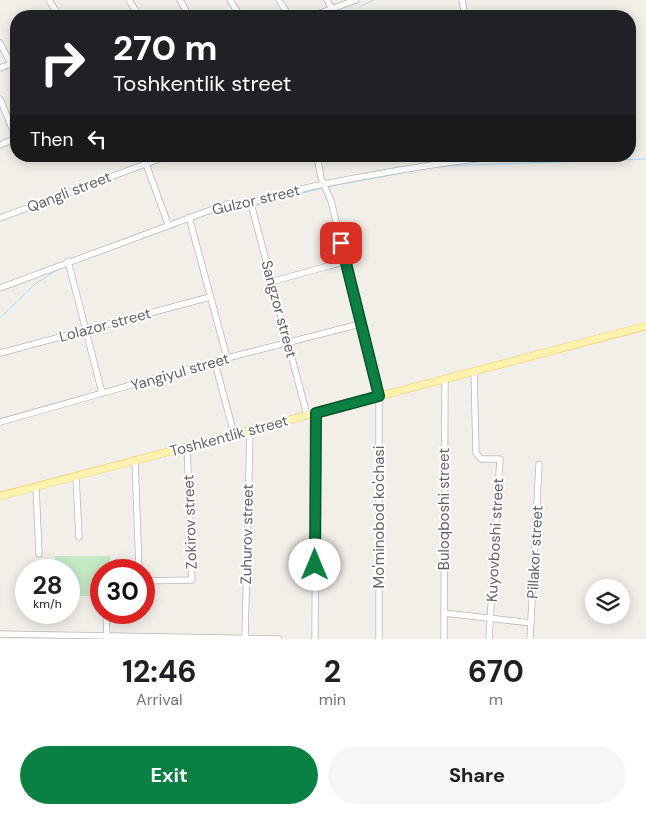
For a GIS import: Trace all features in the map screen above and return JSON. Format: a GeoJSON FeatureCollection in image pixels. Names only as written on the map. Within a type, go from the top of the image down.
{"type":"FeatureCollection","features":[{"type":"Feature","properties":{"kind":"main road","name":"Toshkentlik street"},"geometry":{"type":"LineString","coordinates":[[0,496],[646,326]]}},
{"type":"Feature","properties":{"kind":"street"},"geometry":{"type":"LineString","coordinates":[[327,0],[332,8]]}},
{"type":"Feature","properties":{"kind":"street"},"geometry":{"type":"LineString","coordinates":[[327,10],[356,0]]}},
{"type":"Feature","properties":{"kind":"street"},"geometry":{"type":"LineString","coordinates":[[0,43],[10,58]]}},
{"type":"Feature","properties":{"kind":"street"},"geometry":{"type":"LineString","coordinates":[[0,99],[10,123]]}},
{"type":"Feature","properties":{"kind":"street","name":"Qangli street"},"geometry":{"type":"LineString","coordinates":[[0,218],[151,162]]}},
{"type":"Feature","properties":{"kind":"street","name":"Mo'minobod ko'chasi"},"geometry":{"type":"LineString","coordinates":[[318,162],[321,178],[325,183],[346,261],[379,396],[379,639]]}},
{"type":"Feature","properties":{"kind":"street","name":"Gulzor street"},"geometry":{"type":"LineString","coordinates":[[0,288],[168,224],[227,204],[251,204],[325,183],[449,162]]}},
{"type":"Feature","properties":{"kind":"street"},"geometry":{"type":"LineString","coordinates":[[146,164],[168,224]]}},
{"type":"Feature","properties":{"kind":"street","name":"Sangzor street"},"geometry":{"type":"LineString","coordinates":[[251,204],[307,415]]}},
{"type":"Feature","properties":{"kind":"street"},"geometry":{"type":"LineString","coordinates":[[189,217],[227,358]]}},
{"type":"Feature","properties":{"kind":"street"},"geometry":{"type":"LineString","coordinates":[[271,282],[346,261]]}},
{"type":"Feature","properties":{"kind":"street"},"geometry":{"type":"LineString","coordinates":[[68,262],[102,394]]}},
{"type":"Feature","properties":{"kind":"street","name":"Lolazor street"},"geometry":{"type":"LineString","coordinates":[[0,353],[210,297]]}},
{"type":"Feature","properties":{"kind":"street","name":"Yangiyul street"},"geometry":{"type":"LineString","coordinates":[[0,422],[215,363],[227,358],[360,324]]}},
{"type":"Feature","properties":{"kind":"street"},"geometry":{"type":"LineString","coordinates":[[215,363],[234,434]]}},
{"type":"Feature","properties":{"kind":"street","name":"Kuyovboshi street"},"geometry":{"type":"LineString","coordinates":[[474,371],[476,453],[481,459],[500,460],[488,639]]}},
{"type":"Feature","properties":{"kind":"street","name":"Buloqboshi street"},"geometry":{"type":"LineString","coordinates":[[444,639],[445,379]]}},
{"type":"Feature","properties":{"kind":"street"},"geometry":{"type":"LineString","coordinates":[[315,639],[316,413]]}},
{"type":"Feature","properties":{"kind":"street","name":"Zuhurov street"},"geometry":{"type":"LineString","coordinates":[[245,638],[250,430]]}},
{"type":"Feature","properties":{"kind":"street","name":"Zokirov street"},"geometry":{"type":"LineString","coordinates":[[155,581],[192,580],[187,446]]}},
{"type":"Feature","properties":{"kind":"street"},"geometry":{"type":"LineString","coordinates":[[135,460],[139,559]]}},
{"type":"Feature","properties":{"kind":"street","name":"Pillakor street"},"geometry":{"type":"LineString","coordinates":[[530,639],[539,464]]}},
{"type":"Feature","properties":{"kind":"street"},"geometry":{"type":"LineString","coordinates":[[76,476],[79,537]]}},
{"type":"Feature","properties":{"kind":"street"},"geometry":{"type":"LineString","coordinates":[[36,486],[39,554]]}},
{"type":"Feature","properties":{"kind":"street"},"geometry":{"type":"LineString","coordinates":[[444,613],[531,623]]}},
{"type":"Feature","properties":{"kind":"street"},"geometry":{"type":"LineString","coordinates":[[106,624],[107,637]]}},
{"type":"Feature","properties":{"kind":"street"},"geometry":{"type":"LineString","coordinates":[[2,639],[0,634],[279,639]]}},
{"type":"Feature","properties":{"kind":"green space"},"geometry":{"type":"Polygon","coordinates":[[[55,556],[110,556],[110,559],[90,559],[90,596],[80,596],[80,559],[55,559],[55,556]]]}},
{"type":"Feature","properties":{"kind":"waterway"},"geometry":{"type":"LineString","coordinates":[[360,6],[374,0]]}},
{"type":"Feature","properties":{"kind":"waterway"},"geometry":{"type":"LineString","coordinates":[[636,159],[646,159]]}},
{"type":"Feature","properties":{"kind":"waterway"},"geometry":{"type":"LineString","coordinates":[[439,166],[557,162]]}},
{"type":"Feature","properties":{"kind":"waterway"},"geometry":{"type":"LineString","coordinates":[[326,187],[396,174]]}},
{"type":"Feature","properties":{"kind":"waterway"},"geometry":{"type":"LineString","coordinates":[[254,206],[322,188]]}},
{"type":"Feature","properties":{"kind":"waterway"},"geometry":{"type":"LineString","coordinates":[[234,206],[250,207]]}},
{"type":"Feature","properties":{"kind":"waterway"},"geometry":{"type":"LineString","coordinates":[[0,318],[35,284],[57,270]]}},
{"type":"Feature","properties":{"kind":"route"},"geometry":{"type":"LineString","coordinates":[[315,565],[316,413],[379,396],[341,243]]}}]}
